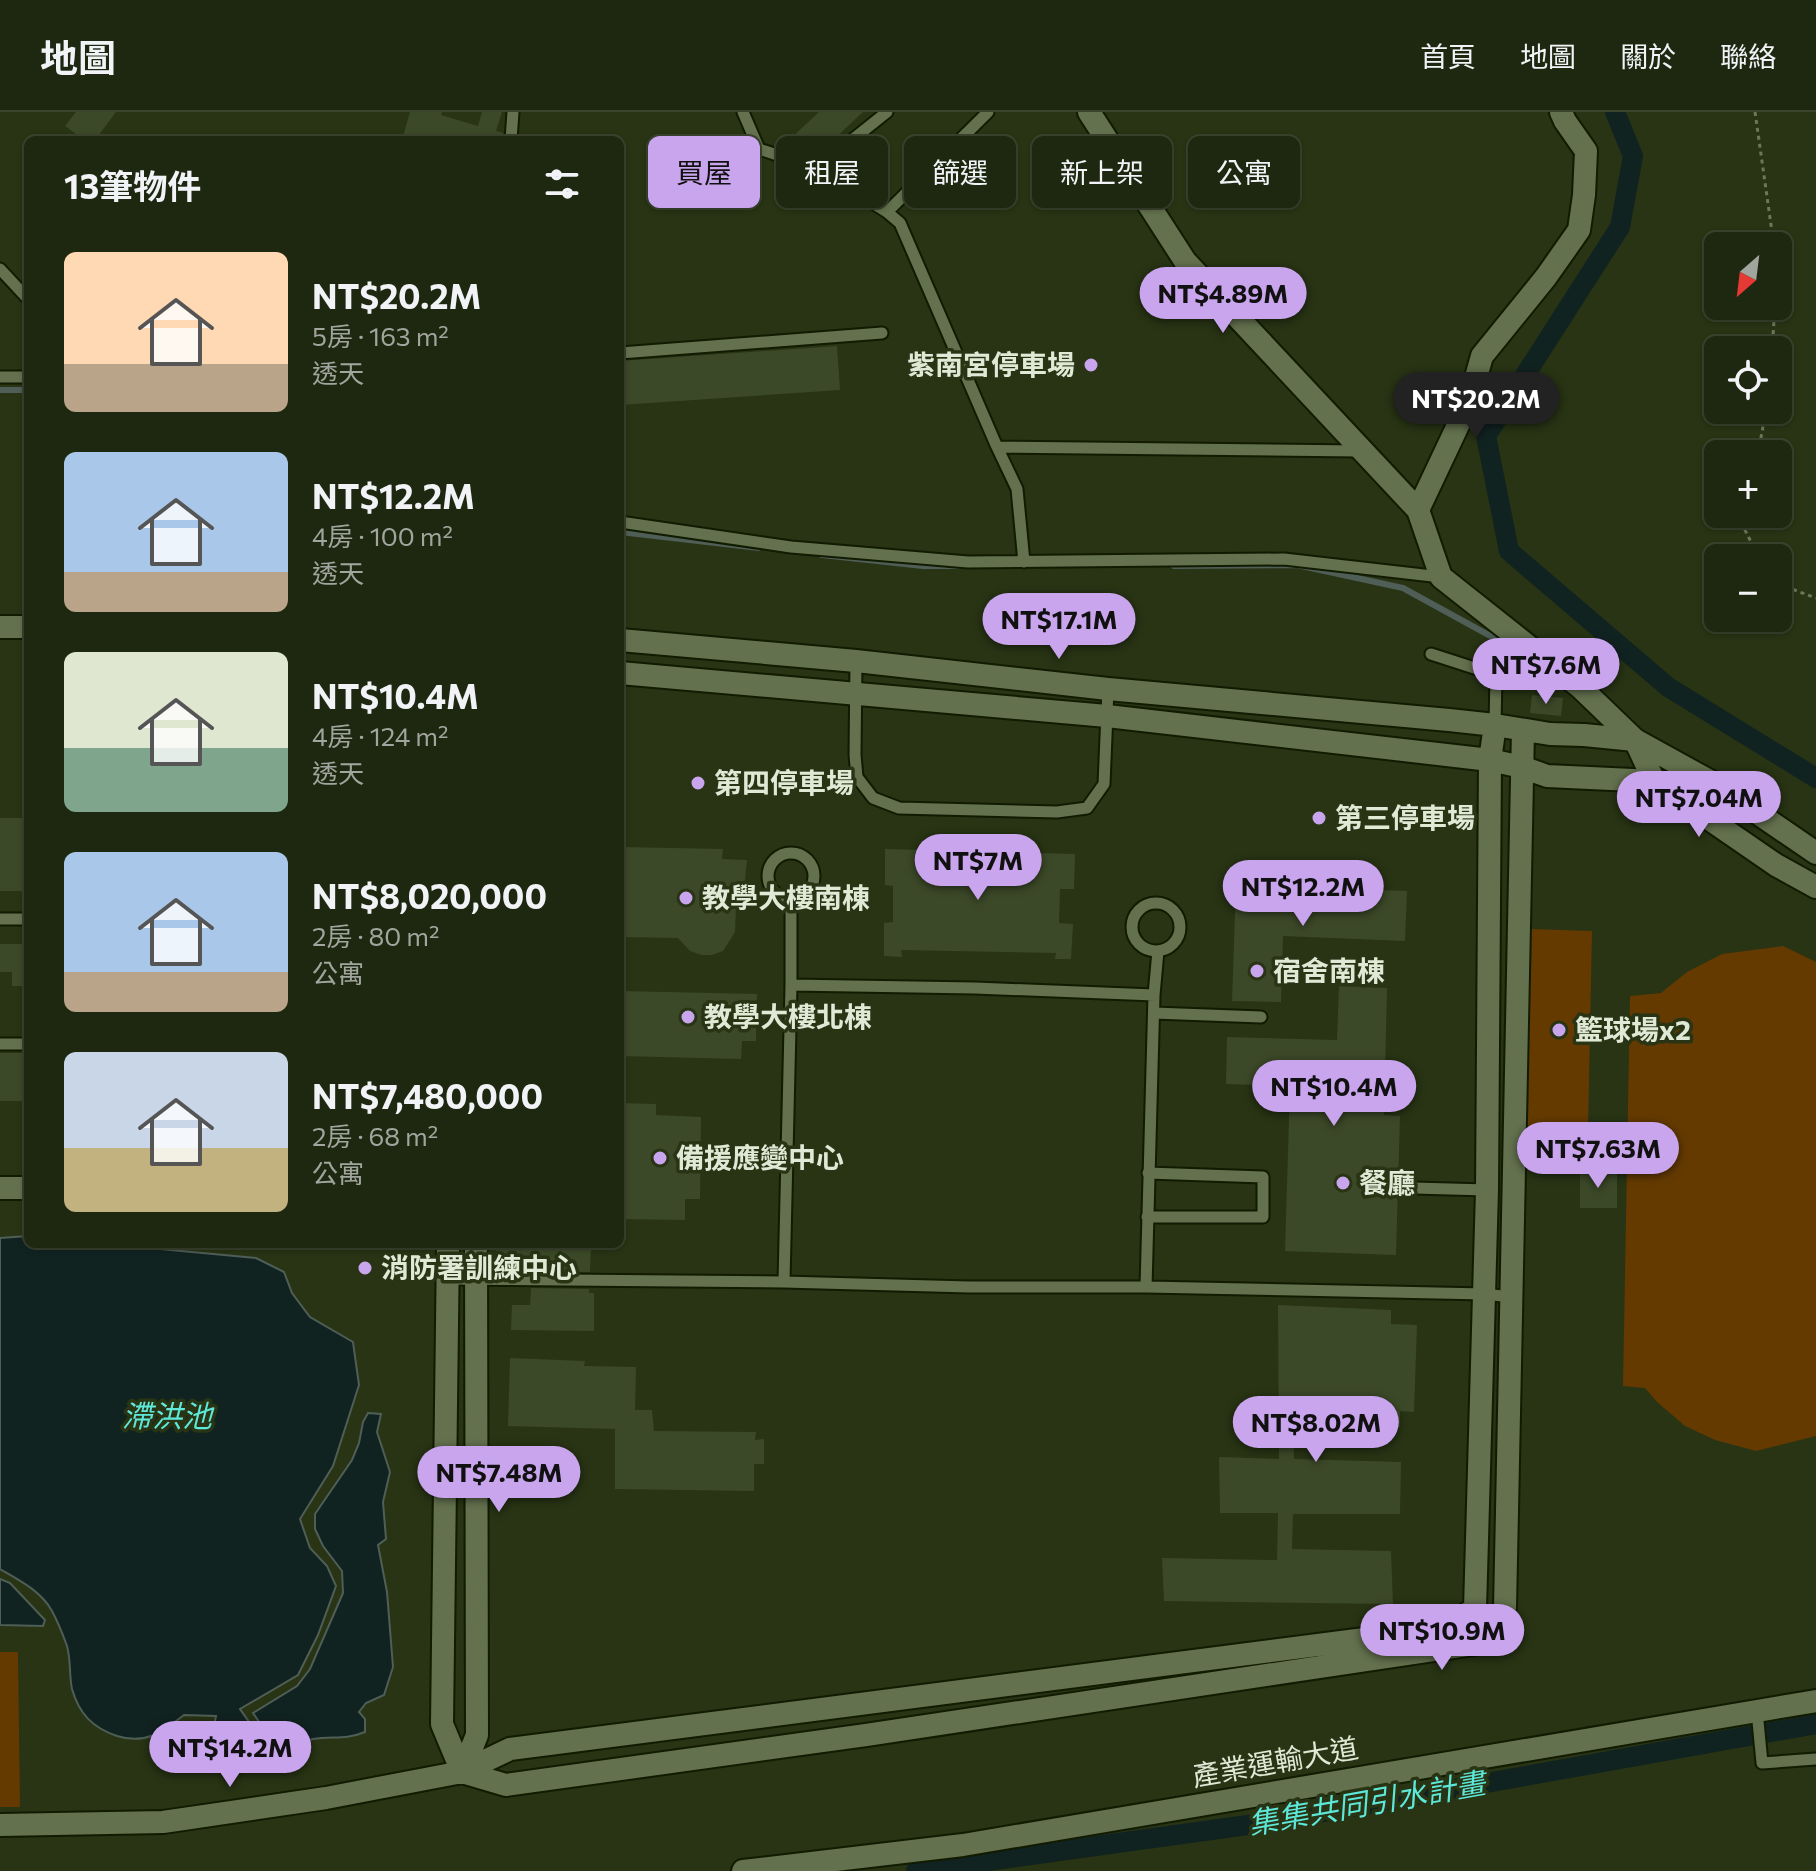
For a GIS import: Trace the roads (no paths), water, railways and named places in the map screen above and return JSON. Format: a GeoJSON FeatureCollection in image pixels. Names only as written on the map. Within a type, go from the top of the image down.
{"type":"FeatureCollection","features":[{"type":"Feature","properties":{"kind":"street"},"geometry":{"type":"LineString","coordinates":[[1089,112],[1185,261],[1418,510],[1441,577],[1580,687],[1635,740],[1715,784],[1816,853]]}},
{"type":"Feature","properties":{"kind":"street"},"geometry":{"type":"LineString","coordinates":[[1418,510],[1469,402],[1482,356],[1546,277],[1579,230],[1586,151],[1561,112]]}},
{"type":"Feature","properties":{"kind":"street"},"geometry":{"type":"LineString","coordinates":[[0,627],[24,627]]}},
{"type":"Feature","properties":{"kind":"street"},"geometry":{"type":"LineString","coordinates":[[624,640],[1635,740]]}},
{"type":"Feature","properties":{"kind":"street"},"geometry":{"type":"LineString","coordinates":[[624,673],[1107,716],[1490,760],[1547,776],[1654,781]]}},
{"type":"Feature","properties":{"kind":"street"},"geometry":{"type":"LineString","coordinates":[[0,1825],[163,1822],[326,1798],[462,1772],[510,1749],[1442,1629],[1475,1609],[1487,1190],[1490,760],[1495,725]]}},
{"type":"Feature","properties":{"kind":"street"},"geometry":{"type":"LineString","coordinates":[[462,1772],[506,1785],[866,1735],[1487,1642],[1505,1608],[1523,730]]}},
{"type":"Feature","properties":{"kind":"street"},"geometry":{"type":"LineString","coordinates":[[1635,740],[1654,781],[1776,865],[1816,887]]}},
{"type":"Feature","properties":{"kind":"street"},"geometry":{"type":"LineString","coordinates":[[0,1188],[24,1188]]}},
{"type":"Feature","properties":{"kind":"street"},"geometry":{"type":"LineString","coordinates":[[448,1248],[442,1724],[462,1772]]}},
{"type":"Feature","properties":{"kind":"street"},"geometry":{"type":"LineString","coordinates":[[462,1772],[477,1735],[476,1248]]}},
{"type":"Feature","properties":{"kind":"street"},"geometry":{"type":"LineString","coordinates":[[1058,1679],[1064,1704]]}},
{"type":"Feature","properties":{"kind":"street","name":"產業運輸大道"},"geometry":{"type":"LineString","coordinates":[[743,1871],[963,1845],[1816,1701]]}},
{"type":"Feature","properties":{"kind":"street"},"geometry":{"type":"LineString","coordinates":[[858,1704],[866,1735]]}},
{"type":"Feature","properties":{"kind":"street"},"geometry":{"type":"LineString","coordinates":[[608,1736],[616,1771]]}},
{"type":"Feature","properties":{"kind":"lane"},"geometry":{"type":"LineString","coordinates":[[511,136],[513,112]]}},
{"type":"Feature","properties":{"kind":"lane"},"geometry":{"type":"LineString","coordinates":[[743,112],[759,149],[776,155]]}},
{"type":"Feature","properties":{"kind":"lane"},"geometry":{"type":"LineString","coordinates":[[857,136],[887,112]]}},
{"type":"Feature","properties":{"kind":"lane"},"geometry":{"type":"LineString","coordinates":[[887,212],[988,112]]}},
{"type":"Feature","properties":{"kind":"lane"},"geometry":{"type":"LineString","coordinates":[[881,208],[900,223],[1017,489],[1024,562]]}},
{"type":"Feature","properties":{"kind":"lane"},"geometry":{"type":"LineString","coordinates":[[0,269],[24,295]]}},
{"type":"Feature","properties":{"kind":"lane"},"geometry":{"type":"LineString","coordinates":[[624,353],[882,333]]}},
{"type":"Feature","properties":{"kind":"lane"},"geometry":{"type":"LineString","coordinates":[[0,377],[24,377]]}},
{"type":"Feature","properties":{"kind":"lane"},"geometry":{"type":"LineString","coordinates":[[997,447],[1363,451]]}},
{"type":"Feature","properties":{"kind":"lane"},"geometry":{"type":"LineString","coordinates":[[624,523],[791,547],[968,562],[1284,559],[1441,577]]}},
{"type":"Feature","properties":{"kind":"lane"},"geometry":{"type":"LineString","coordinates":[[1431,654],[1496,675],[1495,725]]}},
{"type":"Feature","properties":{"kind":"lane"},"geometry":{"type":"LineString","coordinates":[[856,661],[857,777],[873,798],[899,808],[1057,812],[1087,808],[1104,784],[1108,689]]}},
{"type":"Feature","properties":{"kind":"lane"},"geometry":{"type":"LineString","coordinates":[[784,853],[801,854],[812,866],[814,882],[805,896],[791,900],[774,893],[767,879],[771,863],[784,853]]}},
{"type":"Feature","properties":{"kind":"lane"},"geometry":{"type":"LineString","coordinates":[[784,1282],[791,900]]}},
{"type":"Feature","properties":{"kind":"lane"},"geometry":{"type":"LineString","coordinates":[[1148,903],[1166,904],[1178,915],[1181,932],[1172,947],[1158,951],[1139,946],[1131,930],[1134,913],[1148,903]]}},
{"type":"Feature","properties":{"kind":"lane"},"geometry":{"type":"LineString","coordinates":[[0,919],[24,919]]}},
{"type":"Feature","properties":{"kind":"lane"},"geometry":{"type":"LineString","coordinates":[[1146,1287],[1154,995],[1158,951]]}},
{"type":"Feature","properties":{"kind":"lane"},"geometry":{"type":"LineString","coordinates":[[791,985],[1154,995]]}},
{"type":"Feature","properties":{"kind":"lane"},"geometry":{"type":"LineString","coordinates":[[1154,1013],[1261,1017]]}},
{"type":"Feature","properties":{"kind":"lane"},"geometry":{"type":"LineString","coordinates":[[0,1044],[24,1044]]}},
{"type":"Feature","properties":{"kind":"lane"},"geometry":{"type":"LineString","coordinates":[[1147,1217],[1263,1217],[1263,1177],[1148,1173]]}},
{"type":"Feature","properties":{"kind":"lane"},"geometry":{"type":"LineString","coordinates":[[1414,1188],[1487,1190]]}},
{"type":"Feature","properties":{"kind":"lane"},"geometry":{"type":"LineString","coordinates":[[447,1279],[1146,1287],[1510,1297]]}},
{"type":"Feature","properties":{"kind":"lane"},"geometry":{"type":"LineString","coordinates":[[1757,1711],[1762,1763],[1816,1759]]}},
{"type":"Feature","properties":{"kind":"water","name":"滯洪池"},"geometry":{"type":"Polygon","coordinates":[[[24,1236],[24,1248],[156,1248],[256,1258],[284,1272],[292,1293],[310,1317],[353,1342],[359,1385],[333,1466],[300,1519],[310,1548],[327,1566],[336,1586],[318,1635],[298,1675],[240,1709],[259,1736],[229,1748],[211,1742],[216,1716],[184,1715],[161,1731],[137,1739],[117,1736],[101,1729],[88,1719],[75,1698],[67,1646],[52,1611],[36,1592],[0,1569],[0,1238],[24,1236]]]}},
{"type":"Feature","properties":{"kind":"water"},"geometry":{"type":"Polygon","coordinates":[[[368,1413],[381,1414],[377,1432],[390,1472],[383,1502],[386,1539],[378,1545],[387,1592],[393,1667],[384,1695],[366,1703],[359,1712],[365,1719],[365,1732],[281,1744],[278,1749],[253,1713],[297,1686],[310,1669],[343,1593],[342,1571],[323,1546],[315,1529],[315,1514],[352,1460],[368,1413]]]}},
{"type":"Feature","properties":{"kind":"water"},"geometry":{"type":"Polygon","coordinates":[[[0,1579],[10,1583],[45,1620],[43,1626],[0,1625],[0,1579]]]}},
{"type":"Feature","properties":{"kind":"waterway"},"geometry":{"type":"LineString","coordinates":[[1615,112],[1633,156],[1620,227],[1486,436],[1509,551],[1668,687],[1816,778]]}},
{"type":"Feature","properties":{"kind":"waterway"},"geometry":{"type":"LineString","coordinates":[[0,390],[24,390]]}},
{"type":"Feature","properties":{"kind":"waterway"},"geometry":{"type":"LineString","coordinates":[[624,532],[759,548]]}},
{"type":"Feature","properties":{"kind":"waterway"},"geometry":{"type":"LineString","coordinates":[[822,555],[923,566],[958,566]]}},
{"type":"Feature","properties":{"kind":"waterway"},"geometry":{"type":"LineString","coordinates":[[1174,566],[1297,565],[1403,588],[1529,660]]}},
{"type":"Feature","properties":{"kind":"waterway","name":"集集共同引水計畫"},"geometry":{"type":"LineString","coordinates":[[916,1871],[1262,1823],[1816,1724]]}},
{"type":"Feature","properties":{"kind":"place","name":"紫南宮停車場"},"geometry":{"type":"Point","coordinates":[1091,365]}},
{"type":"Feature","properties":{"kind":"place","name":"第四停車場"},"geometry":{"type":"Point","coordinates":[698,783]}},
{"type":"Feature","properties":{"kind":"place","name":"第三停車場"},"geometry":{"type":"Point","coordinates":[1319,818]}},
{"type":"Feature","properties":{"kind":"place","name":"教學大樓南棟"},"geometry":{"type":"Point","coordinates":[686,898]}},
{"type":"Feature","properties":{"kind":"place","name":"宿舍南棟"},"geometry":{"type":"Point","coordinates":[1257,971]}},
{"type":"Feature","properties":{"kind":"place","name":"教學大樓北棟"},"geometry":{"type":"Point","coordinates":[688,1017]}},
{"type":"Feature","properties":{"kind":"place","name":"籃球場x2"},"geometry":{"type":"Point","coordinates":[1559,1030]}},
{"type":"Feature","properties":{"kind":"place","name":"備援應變中心"},"geometry":{"type":"Point","coordinates":[660,1158]}},
{"type":"Feature","properties":{"kind":"place","name":"餐廳"},"geometry":{"type":"Point","coordinates":[1343,1183]}},
{"type":"Feature","properties":{"kind":"place","name":"消防署訓練中心"},"geometry":{"type":"Point","coordinates":[365,1268]}}]}
